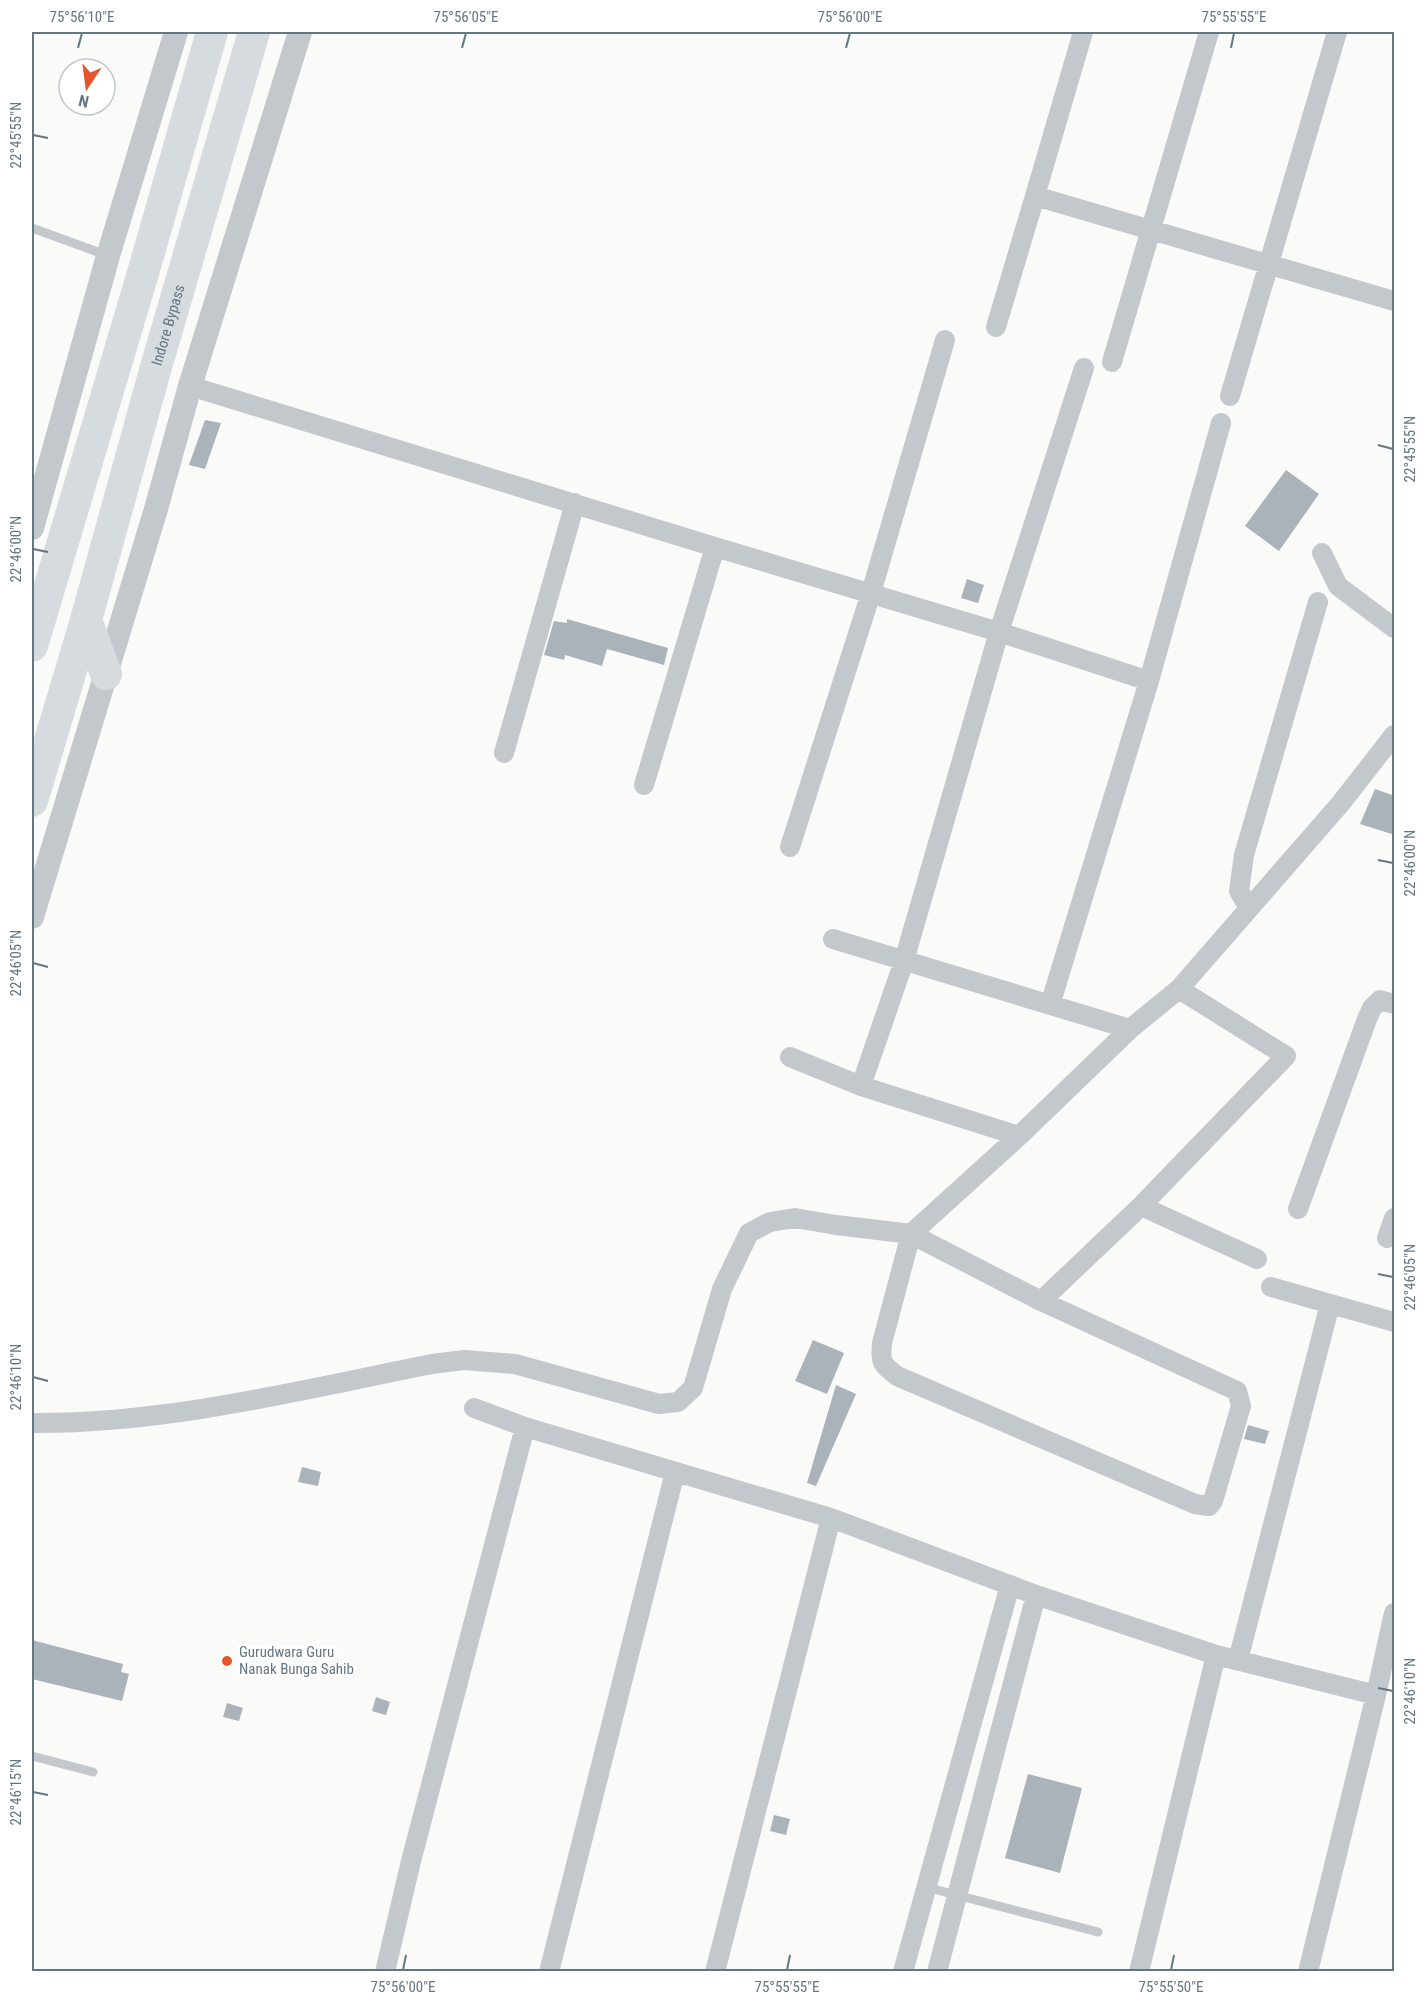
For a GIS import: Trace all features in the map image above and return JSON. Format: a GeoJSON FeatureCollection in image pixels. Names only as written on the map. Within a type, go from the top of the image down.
{"type":"FeatureCollection","features":[{"type":"Feature","properties":{"kind":"highway"},"geometry":{"type":"LineString","coordinates":[[32,646],[212,32]]}},
{"type":"Feature","properties":{"kind":"highway","name":"Indore Bypass"},"geometry":{"type":"LineString","coordinates":[[32,801],[254,32]]}},
{"type":"Feature","properties":{"kind":"highway"},"geometry":{"type":"LineString","coordinates":[[32,599],[52,573]]}},
{"type":"Feature","properties":{"kind":"highway"},"geometry":{"type":"LineString","coordinates":[[86,620],[106,674]]}},
{"type":"Feature","properties":{"kind":"street"},"geometry":{"type":"LineString","coordinates":[[32,528],[108,256],[176,32]]}},
{"type":"Feature","properties":{"kind":"street"},"geometry":{"type":"LineString","coordinates":[[32,917],[156,509],[190,386],[300,32]]}},
{"type":"Feature","properties":{"kind":"street"},"geometry":{"type":"LineString","coordinates":[[996,327],[1083,32]]}},
{"type":"Feature","properties":{"kind":"street"},"geometry":{"type":"LineString","coordinates":[[1112,362],[1209,32]]}},
{"type":"Feature","properties":{"kind":"street"},"geometry":{"type":"LineString","coordinates":[[1230,396],[1337,32]]}},
{"type":"Feature","properties":{"kind":"street"},"geometry":{"type":"LineString","coordinates":[[1035,196],[1269,264],[1393,296]]}},
{"type":"Feature","properties":{"kind":"street"},"geometry":{"type":"LineString","coordinates":[[790,847],[871,593],[945,340]]}},
{"type":"Feature","properties":{"kind":"street"},"geometry":{"type":"LineString","coordinates":[[861,1086],[903,961],[999,632],[1084,368]]}},
{"type":"Feature","properties":{"kind":"street"},"geometry":{"type":"LineString","coordinates":[[190,386],[999,632],[1149,681]]}},
{"type":"Feature","properties":{"kind":"street"},"geometry":{"type":"LineString","coordinates":[[1050,1005],[1149,681],[1221,423]]}},
{"type":"Feature","properties":{"kind":"street"},"geometry":{"type":"LineString","coordinates":[[504,753],[575,503]]}},
{"type":"Feature","properties":{"kind":"street"},"geometry":{"type":"LineString","coordinates":[[644,785],[715,547]]}},
{"type":"Feature","properties":{"kind":"street"},"geometry":{"type":"LineString","coordinates":[[1322,553],[1338,586],[1395,628]]}},
{"type":"Feature","properties":{"kind":"street"},"geometry":{"type":"LineString","coordinates":[[1249,908],[1239,891],[1244,855],[1318,602]]}},
{"type":"Feature","properties":{"kind":"street"},"geometry":{"type":"LineString","coordinates":[[32,1423],[129,1418],[242,1402],[432,1364],[464,1360],[515,1364],[658,1404],[678,1402],[693,1388],[722,1289],[749,1233],[770,1222],[795,1218],[911,1234],[1041,1301],[1237,1391],[1241,1406],[1213,1501],[1209,1506],[1195,1504],[897,1376],[883,1364],[880,1358],[882,1343],[911,1234],[1019,1136],[1130,1029],[1179,989],[1341,803],[1395,735]]}},
{"type":"Feature","properties":{"kind":"street"},"geometry":{"type":"LineString","coordinates":[[833,939],[1130,1029]]}},
{"type":"Feature","properties":{"kind":"street"},"geometry":{"type":"LineString","coordinates":[[1041,1301],[1141,1206],[1286,1056],[1179,989]]}},
{"type":"Feature","properties":{"kind":"street"},"geometry":{"type":"LineString","coordinates":[[1298,1209],[1372,1008],[1380,1000],[1395,1004]]}},
{"type":"Feature","properties":{"kind":"street"},"geometry":{"type":"LineString","coordinates":[[790,1057],[861,1086],[1019,1136]]}},
{"type":"Feature","properties":{"kind":"street"},"geometry":{"type":"LineString","coordinates":[[1141,1206],[1257,1259]]}},
{"type":"Feature","properties":{"kind":"street"},"geometry":{"type":"LineString","coordinates":[[1387,1238],[1395,1218]]}},
{"type":"Feature","properties":{"kind":"street"},"geometry":{"type":"LineString","coordinates":[[1271,1287],[1395,1323]]}},
{"type":"Feature","properties":{"kind":"street"},"geometry":{"type":"LineString","coordinates":[[1238,1660],[1330,1304]]}},
{"type":"Feature","properties":{"kind":"street"},"geometry":{"type":"LineString","coordinates":[[474,1408],[525,1427],[831,1518],[1036,1595],[1216,1655],[1376,1695]]}},
{"type":"Feature","properties":{"kind":"street"},"geometry":{"type":"LineString","coordinates":[[385,1971],[411,1862],[525,1427]]}},
{"type":"Feature","properties":{"kind":"street"},"geometry":{"type":"LineString","coordinates":[[549,1971],[675,1472]]}},
{"type":"Feature","properties":{"kind":"street"},"geometry":{"type":"LineString","coordinates":[[715,1971],[831,1518]]}},
{"type":"Feature","properties":{"kind":"street"},"geometry":{"type":"LineString","coordinates":[[903,1971],[1010,1585]]}},
{"type":"Feature","properties":{"kind":"street"},"geometry":{"type":"LineString","coordinates":[[937,1971],[1036,1595]]}},
{"type":"Feature","properties":{"kind":"street"},"geometry":{"type":"LineString","coordinates":[[1308,1971],[1395,1613]]}},
{"type":"Feature","properties":{"kind":"street"},"geometry":{"type":"LineString","coordinates":[[1139,1971],[1216,1655]]}},
{"type":"Feature","properties":{"kind":"lane"},"geometry":{"type":"LineString","coordinates":[[32,228],[108,256]]}},
{"type":"Feature","properties":{"kind":"lane"},"geometry":{"type":"LineString","coordinates":[[32,1756],[93,1772]]}},
{"type":"Feature","properties":{"kind":"lane"},"geometry":{"type":"LineString","coordinates":[[927,1887],[1098,1932]]}},
{"type":"Feature","properties":{"kind":"building"},"geometry":{"type":"Polygon","coordinates":[[[205,420],[221,423],[205,469],[189,465],[205,420]]]}},
{"type":"Feature","properties":{"kind":"building"},"geometry":{"type":"Polygon","coordinates":[[[1286,470],[1319,494],[1279,551],[1245,526],[1286,470]]]}},
{"type":"Feature","properties":{"kind":"building"},"geometry":{"type":"Polygon","coordinates":[[[967,579],[984,585],[978,603],[961,598],[967,579]]]}},
{"type":"Feature","properties":{"kind":"building"},"geometry":{"type":"Polygon","coordinates":[[[567,619],[668,648],[664,665],[607,649],[602,666],[565,655],[564,660],[544,655],[554,621],[567,623],[567,619]]]}},
{"type":"Feature","properties":{"kind":"building"},"geometry":{"type":"Polygon","coordinates":[[[1375,789],[1395,796],[1395,835],[1360,824],[1375,789]]]}},
{"type":"Feature","properties":{"kind":"building"},"geometry":{"type":"Polygon","coordinates":[[[813,1340],[844,1353],[827,1394],[795,1381],[813,1340]]]}},
{"type":"Feature","properties":{"kind":"building"},"geometry":{"type":"Polygon","coordinates":[[[836,1385],[856,1394],[816,1486],[807,1483],[836,1385]]]}},
{"type":"Feature","properties":{"kind":"building"},"geometry":{"type":"Polygon","coordinates":[[[1248,1425],[1269,1431],[1265,1444],[1244,1439],[1248,1425]]]}},
{"type":"Feature","properties":{"kind":"building"},"geometry":{"type":"Polygon","coordinates":[[[302,1467],[321,1472],[318,1486],[298,1482],[302,1467]]]}},
{"type":"Feature","properties":{"kind":"building"},"geometry":{"type":"Polygon","coordinates":[[[32,1640],[123,1664],[121,1672],[129,1674],[122,1701],[32,1679],[32,1640]]]}},
{"type":"Feature","properties":{"kind":"building"},"geometry":{"type":"Polygon","coordinates":[[[376,1697],[390,1702],[386,1715],[372,1711],[376,1697]]]}},
{"type":"Feature","properties":{"kind":"building"},"geometry":{"type":"Polygon","coordinates":[[[227,1703],[243,1708],[239,1721],[223,1717],[227,1703]]]}},
{"type":"Feature","properties":{"kind":"building"},"geometry":{"type":"Polygon","coordinates":[[[1028,1774],[1082,1788],[1060,1873],[1005,1858],[1028,1774]]]}},
{"type":"Feature","properties":{"kind":"building"},"geometry":{"type":"Polygon","coordinates":[[[774,1815],[790,1819],[786,1835],[770,1831],[774,1815]]]}},
{"type":"Feature","properties":{"kind":"place","name":"Gurudwara Guru Nanak Bunga Sahib"},"geometry":{"type":"Point","coordinates":[227,1661]}}]}
